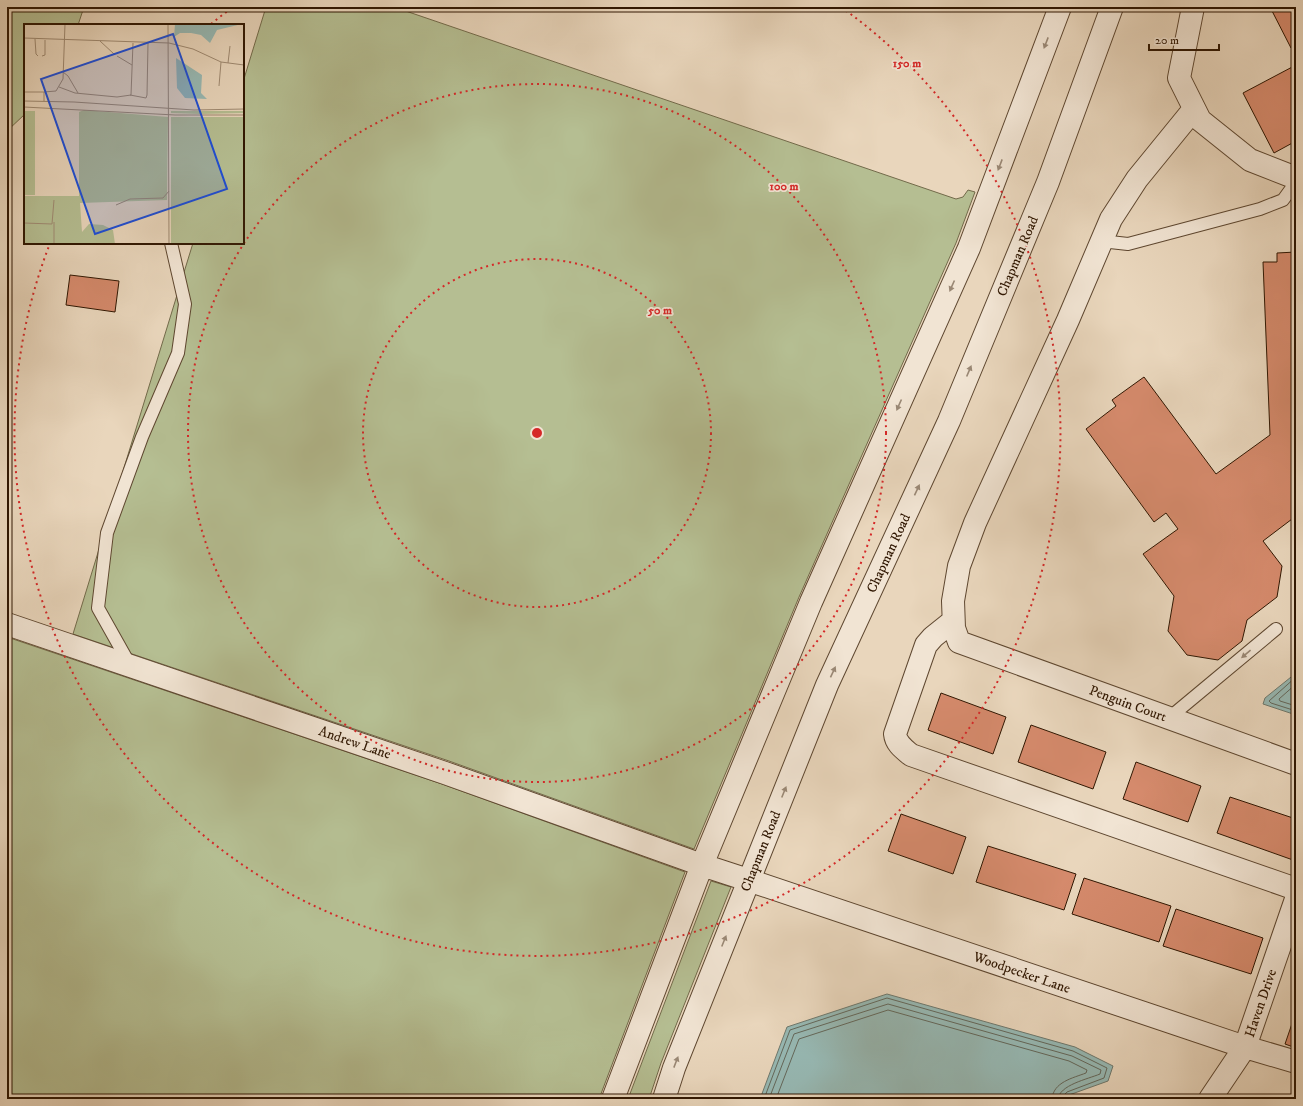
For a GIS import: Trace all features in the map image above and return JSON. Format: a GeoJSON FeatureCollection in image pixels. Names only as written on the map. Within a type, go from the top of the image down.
{"type":"FeatureCollection","features":[{"type":"Feature","properties":{"kind":"street"},"geometry":{"type":"LineString","coordinates":[[613,1099],[702,865],[811,602],[969,248],[1060,7]]}},
{"type":"Feature","properties":{"kind":"street","name":"Chapman Road"},"geometry":{"type":"LineString","coordinates":[[664,1099],[674,1068],[748,880],[827,686],[949,421],[1033,219],[1112,7]]}},
{"type":"Feature","properties":{"kind":"street"},"geometry":{"type":"LineString","coordinates":[[1193,7],[1179,78],[1200,120],[1250,160],[1296,178]]}},
{"type":"Feature","properties":{"kind":"street"},"geometry":{"type":"LineString","coordinates":[[1194,109],[1137,179],[1111,219],[1068,320],[974,523],[959,566],[953,600],[953,621],[933,637],[926,646],[895,734],[896,739],[902,748],[911,755],[1296,889]]}},
{"type":"Feature","properties":{"kind":"street","name":"Penguin Court"},"geometry":{"type":"LineString","coordinates":[[953,621],[959,642],[1296,764]]}},
{"type":"Feature","properties":{"kind":"street","name":"Andrew Lane"},"geometry":{"type":"LineString","coordinates":[[7,624],[445,773],[748,880]]}},
{"type":"Feature","properties":{"kind":"street","name":"Woodpecker Lane"},"geometry":{"type":"LineString","coordinates":[[748,880],[1245,1047],[1296,1062]]}},
{"type":"Feature","properties":{"kind":"street","name":"Haven Drive"},"geometry":{"type":"LineString","coordinates":[[1210,1099],[1245,1047],[1296,899]]}},
{"type":"Feature","properties":{"kind":"lane"},"geometry":{"type":"LineString","coordinates":[[1101,241],[1128,244],[1260,209],[1283,200],[1296,182]]}},
{"type":"Feature","properties":{"kind":"lane"},"geometry":{"type":"LineString","coordinates":[[131,666],[98,608],[107,532],[142,437],[178,353],[185,304],[171,244]]}},
{"type":"Feature","properties":{"kind":"lane"},"geometry":{"type":"LineString","coordinates":[[1169,718],[1276,629]]}},
{"type":"Feature","properties":{"kind":"green space"},"geometry":{"type":"Polygon","coordinates":[[[7,7],[84,7],[78,24],[24,24],[24,115],[7,131],[7,7]]]}},
{"type":"Feature","properties":{"kind":"green space"},"geometry":{"type":"Polygon","coordinates":[[[266,7],[394,7],[956,199],[963,197],[968,190],[975,192],[956,243],[799,597],[694,849],[449,761],[73,634],[193,244],[244,244],[244,79],[266,7]]]}},
{"type":"Feature","properties":{"kind":"green space"},"geometry":{"type":"Polygon","coordinates":[[[7,637],[442,784],[685,872],[599,1099],[7,1099],[7,637]]]}},
{"type":"Feature","properties":{"kind":"green space"},"geometry":{"type":"Polygon","coordinates":[[[711,881],[731,887],[661,1063],[649,1099],[628,1099],[711,881]]]}},
{"type":"Feature","properties":{"kind":"water"},"geometry":{"type":"Polygon","coordinates":[[[1296,673],[1296,715],[1263,704],[1265,698],[1296,673]]]}},
{"type":"Feature","properties":{"kind":"water"},"geometry":{"type":"Polygon","coordinates":[[[887,994],[1075,1047],[1113,1066],[1108,1081],[1069,1095],[1066,1099],[760,1099],[787,1027],[887,994]]]}},
{"type":"Feature","properties":{"kind":"building"},"geometry":{"type":"Polygon","coordinates":[[[1270,7],[1296,7],[1296,45],[1291,48],[1270,7]]]}},
{"type":"Feature","properties":{"kind":"building"},"geometry":{"type":"Polygon","coordinates":[[[1296,65],[1296,141],[1274,153],[1243,93],[1296,65]]]}},
{"type":"Feature","properties":{"kind":"building"},"geometry":{"type":"Polygon","coordinates":[[[1296,252],[1296,516],[1263,541],[1282,566],[1277,597],[1247,620],[1242,641],[1218,660],[1187,655],[1168,631],[1174,596],[1143,554],[1178,529],[1166,513],[1154,522],[1086,429],[1116,406],[1112,400],[1144,377],[1216,474],[1270,435],[1263,262],[1277,262],[1277,253],[1296,252]]]}},
{"type":"Feature","properties":{"kind":"building"},"geometry":{"type":"Polygon","coordinates":[[[70,275],[119,281],[115,312],[66,305],[70,275]]]}},
{"type":"Feature","properties":{"kind":"building"},"geometry":{"type":"Polygon","coordinates":[[[941,693],[1006,717],[993,754],[928,730],[941,693]]]}},
{"type":"Feature","properties":{"kind":"building"},"geometry":{"type":"Polygon","coordinates":[[[1031,725],[1106,752],[1093,789],[1018,762],[1031,725]]]}},
{"type":"Feature","properties":{"kind":"building"},"geometry":{"type":"Polygon","coordinates":[[[1136,762],[1201,786],[1188,822],[1123,799],[1136,762]]]}},
{"type":"Feature","properties":{"kind":"building"},"geometry":{"type":"Polygon","coordinates":[[[1230,797],[1296,819],[1296,852],[1293,860],[1217,833],[1230,797]]]}},
{"type":"Feature","properties":{"kind":"building"},"geometry":{"type":"Polygon","coordinates":[[[901,814],[966,837],[953,874],[888,851],[901,814]]]}},
{"type":"Feature","properties":{"kind":"building"},"geometry":{"type":"Polygon","coordinates":[[[988,846],[1076,874],[1064,910],[976,882],[988,846]]]}},
{"type":"Feature","properties":{"kind":"building"},"geometry":{"type":"Polygon","coordinates":[[[1084,878],[1171,906],[1159,942],[1072,914],[1084,878]]]}},
{"type":"Feature","properties":{"kind":"building"},"geometry":{"type":"Polygon","coordinates":[[[1176,909],[1263,938],[1251,974],[1163,946],[1176,909]]]}},
{"type":"Feature","properties":{"kind":"building"},"geometry":{"type":"Polygon","coordinates":[[[1296,1012],[1296,1048],[1285,1044],[1296,1012]]]}}]}
